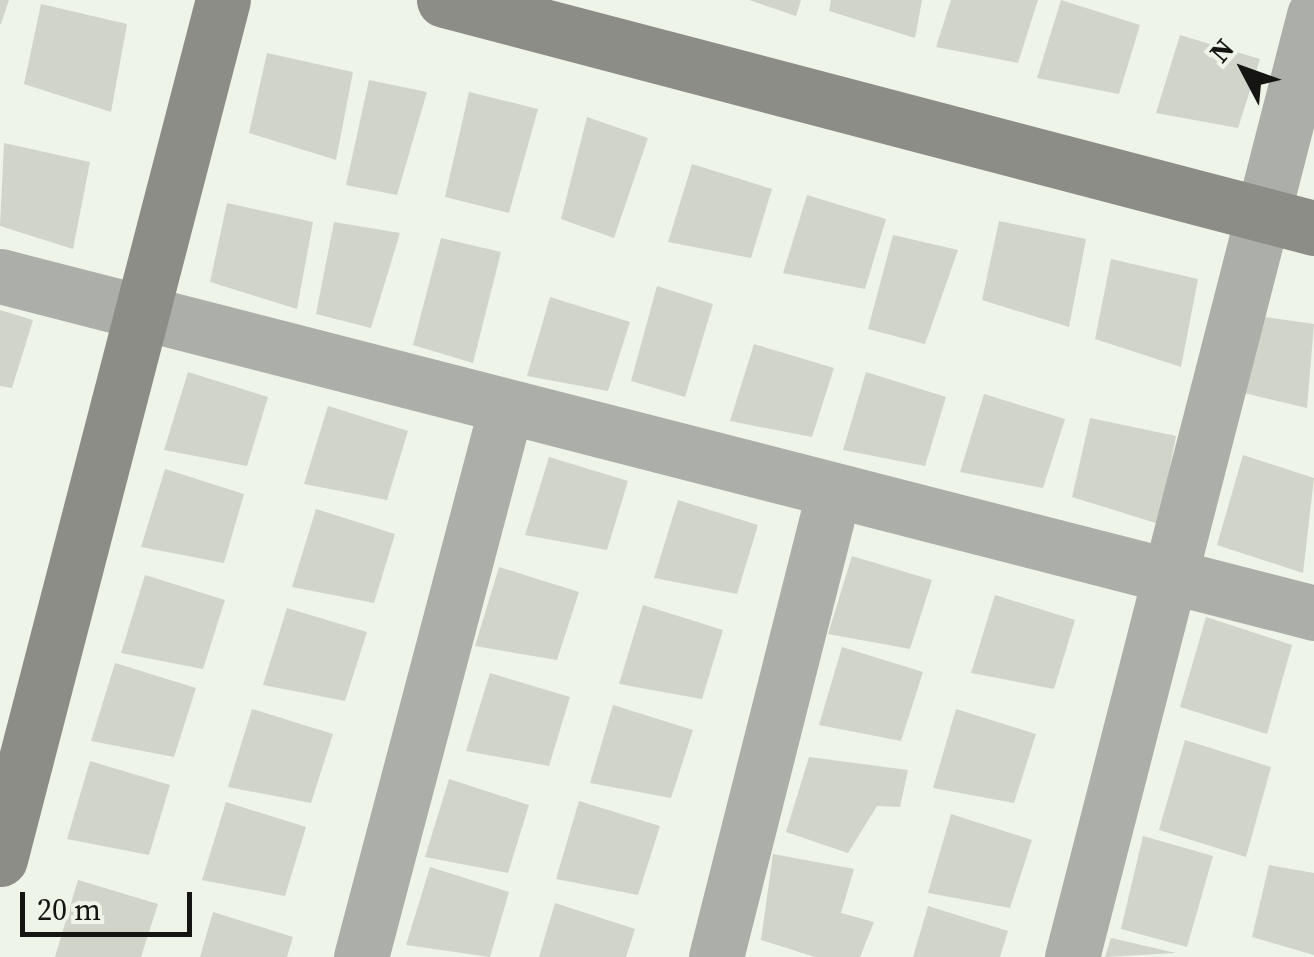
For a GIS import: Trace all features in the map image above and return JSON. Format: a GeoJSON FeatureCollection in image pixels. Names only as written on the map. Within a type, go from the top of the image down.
{"type":"FeatureCollection","features":[{"type":"Feature","properties":{"kind":"street"},"geometry":{"type":"LineString","coordinates":[[0,859],[222,0]]}},
{"type":"Feature","properties":{"kind":"street"},"geometry":{"type":"LineString","coordinates":[[444,0],[1289,221]]}},
{"type":"Feature","properties":{"kind":"street"},"geometry":{"type":"LineString","coordinates":[[1072,957],[1168,573],[1289,221],[1314,15]]}},
{"type":"Feature","properties":{"kind":"street"},"geometry":{"type":"LineString","coordinates":[[0,276],[1314,613]]}},
{"type":"Feature","properties":{"kind":"street"},"geometry":{"type":"LineString","coordinates":[[361,957],[506,408]]}},
{"type":"Feature","properties":{"kind":"street"},"geometry":{"type":"LineString","coordinates":[[716,957],[834,491]]}},
{"type":"Feature","properties":{"kind":"building"},"geometry":{"type":"Polygon","coordinates":[[[0,0],[9,0],[1,24],[0,24],[0,0]]]}},
{"type":"Feature","properties":{"kind":"building"},"geometry":{"type":"Polygon","coordinates":[[[749,0],[801,0],[796,16],[749,0]]]}},
{"type":"Feature","properties":{"kind":"building"},"geometry":{"type":"Polygon","coordinates":[[[831,0],[922,0],[915,38],[829,11],[831,0]]]}},
{"type":"Feature","properties":{"kind":"building"},"geometry":{"type":"Polygon","coordinates":[[[951,0],[1038,0],[1018,63],[936,47],[951,0]]]}},
{"type":"Feature","properties":{"kind":"building"},"geometry":{"type":"Polygon","coordinates":[[[1061,0],[1140,25],[1119,94],[1037,78],[1061,0]]]}},
{"type":"Feature","properties":{"kind":"building"},"geometry":{"type":"Polygon","coordinates":[[[41,4],[127,24],[111,112],[24,84],[41,4]]]}},
{"type":"Feature","properties":{"kind":"building"},"geometry":{"type":"Polygon","coordinates":[[[1180,35],[1260,59],[1238,128],[1156,113],[1180,35]]]}},
{"type":"Feature","properties":{"kind":"building"},"geometry":{"type":"Polygon","coordinates":[[[267,53],[353,72],[336,160],[249,133],[267,53]]]}},
{"type":"Feature","properties":{"kind":"building"},"geometry":{"type":"Polygon","coordinates":[[[369,80],[427,92],[397,195],[346,185],[369,80]]]}},
{"type":"Feature","properties":{"kind":"building"},"geometry":{"type":"Polygon","coordinates":[[[469,92],[538,109],[509,213],[445,197],[469,92]]]}},
{"type":"Feature","properties":{"kind":"building"},"geometry":{"type":"Polygon","coordinates":[[[587,117],[648,138],[614,238],[561,219],[587,117]]]}},
{"type":"Feature","properties":{"kind":"building"},"geometry":{"type":"Polygon","coordinates":[[[4,143],[90,162],[73,249],[0,226],[4,143]]]}},
{"type":"Feature","properties":{"kind":"building"},"geometry":{"type":"Polygon","coordinates":[[[692,164],[772,189],[751,258],[668,242],[692,164]]]}},
{"type":"Feature","properties":{"kind":"building"},"geometry":{"type":"Polygon","coordinates":[[[807,195],[886,219],[865,289],[783,273],[807,195]]]}},
{"type":"Feature","properties":{"kind":"building"},"geometry":{"type":"Polygon","coordinates":[[[227,203],[313,222],[297,309],[210,282],[227,203]]]}},
{"type":"Feature","properties":{"kind":"building"},"geometry":{"type":"Polygon","coordinates":[[[999,221],[1086,239],[1069,327],[982,300],[999,221]]]}},
{"type":"Feature","properties":{"kind":"building"},"geometry":{"type":"Polygon","coordinates":[[[334,222],[400,233],[371,328],[316,314],[334,222]]]}},
{"type":"Feature","properties":{"kind":"building"},"geometry":{"type":"Polygon","coordinates":[[[893,235],[958,250],[925,344],[868,329],[893,235]]]}},
{"type":"Feature","properties":{"kind":"building"},"geometry":{"type":"Polygon","coordinates":[[[441,238],[501,252],[473,363],[413,345],[441,238]]]}},
{"type":"Feature","properties":{"kind":"building"},"geometry":{"type":"Polygon","coordinates":[[[1111,259],[1198,279],[1181,367],[1095,339],[1111,259]]]}},
{"type":"Feature","properties":{"kind":"building"},"geometry":{"type":"Polygon","coordinates":[[[657,286],[713,304],[685,397],[631,381],[657,286]]]}},
{"type":"Feature","properties":{"kind":"building"},"geometry":{"type":"Polygon","coordinates":[[[550,297],[630,322],[608,391],[527,376],[550,297]]]}},
{"type":"Feature","properties":{"kind":"building"},"geometry":{"type":"Polygon","coordinates":[[[0,310],[33,320],[12,388],[0,386],[0,310]]]}},
{"type":"Feature","properties":{"kind":"building"},"geometry":{"type":"Polygon","coordinates":[[[1264,317],[1314,324],[1307,408],[1244,393],[1264,317]]]}},
{"type":"Feature","properties":{"kind":"building"},"geometry":{"type":"Polygon","coordinates":[[[754,344],[834,368],[812,437],[730,421],[754,344]]]}},
{"type":"Feature","properties":{"kind":"building"},"geometry":{"type":"Polygon","coordinates":[[[188,372],[268,397],[247,466],[164,450],[188,372]]]}},
{"type":"Feature","properties":{"kind":"building"},"geometry":{"type":"Polygon","coordinates":[[[866,372],[946,397],[925,466],[843,450],[866,372]]]}},
{"type":"Feature","properties":{"kind":"building"},"geometry":{"type":"Polygon","coordinates":[[[984,394],[1065,419],[1043,488],[960,472],[984,394]]]}},
{"type":"Feature","properties":{"kind":"building"},"geometry":{"type":"Polygon","coordinates":[[[328,406],[408,431],[387,500],[304,484],[328,406]]]}},
{"type":"Feature","properties":{"kind":"building"},"geometry":{"type":"Polygon","coordinates":[[[1090,418],[1176,436],[1159,524],[1072,497],[1090,418]]]}},
{"type":"Feature","properties":{"kind":"building"},"geometry":{"type":"Polygon","coordinates":[[[1243,455],[1314,478],[1303,573],[1217,545],[1243,455]]]}},
{"type":"Feature","properties":{"kind":"building"},"geometry":{"type":"Polygon","coordinates":[[[549,457],[628,481],[607,550],[525,535],[549,457]]]}},
{"type":"Feature","properties":{"kind":"building"},"geometry":{"type":"Polygon","coordinates":[[[165,469],[244,494],[224,563],[141,547],[165,469]]]}},
{"type":"Feature","properties":{"kind":"building"},"geometry":{"type":"Polygon","coordinates":[[[678,500],[758,525],[737,594],[654,578],[678,500]]]}},
{"type":"Feature","properties":{"kind":"building"},"geometry":{"type":"Polygon","coordinates":[[[316,509],[395,534],[374,603],[292,587],[316,509]]]}},
{"type":"Feature","properties":{"kind":"building"},"geometry":{"type":"Polygon","coordinates":[[[852,556],[932,580],[910,649],[828,634],[852,556]]]}},
{"type":"Feature","properties":{"kind":"building"},"geometry":{"type":"Polygon","coordinates":[[[499,567],[579,592],[557,660],[475,646],[499,567]]]}},
{"type":"Feature","properties":{"kind":"building"},"geometry":{"type":"Polygon","coordinates":[[[145,575],[225,600],[203,669],[121,653],[145,575]]]}},
{"type":"Feature","properties":{"kind":"building"},"geometry":{"type":"Polygon","coordinates":[[[995,595],[1075,620],[1054,689],[971,673],[995,595]]]}},
{"type":"Feature","properties":{"kind":"building"},"geometry":{"type":"Polygon","coordinates":[[[643,605],[723,630],[702,699],[619,684],[643,605]]]}},
{"type":"Feature","properties":{"kind":"building"},"geometry":{"type":"Polygon","coordinates":[[[287,608],[367,632],[345,701],[263,685],[287,608]]]}},
{"type":"Feature","properties":{"kind":"building"},"geometry":{"type":"Polygon","coordinates":[[[1206,617],[1292,645],[1267,734],[1180,707],[1206,617]]]}},
{"type":"Feature","properties":{"kind":"building"},"geometry":{"type":"Polygon","coordinates":[[[842,647],[923,672],[901,741],[819,725],[842,647]]]}},
{"type":"Feature","properties":{"kind":"building"},"geometry":{"type":"Polygon","coordinates":[[[115,663],[196,688],[174,757],[91,741],[115,663]]]}},
{"type":"Feature","properties":{"kind":"building"},"geometry":{"type":"Polygon","coordinates":[[[490,673],[570,697],[549,766],[466,751],[490,673]]]}},
{"type":"Feature","properties":{"kind":"building"},"geometry":{"type":"Polygon","coordinates":[[[613,705],[693,730],[671,798],[590,783],[613,705]]]}},
{"type":"Feature","properties":{"kind":"building"},"geometry":{"type":"Polygon","coordinates":[[[252,709],[333,734],[311,803],[228,787],[252,709]]]}},
{"type":"Feature","properties":{"kind":"building"},"geometry":{"type":"Polygon","coordinates":[[[956,709],[1036,734],[1014,803],[933,788],[956,709]]]}},
{"type":"Feature","properties":{"kind":"building"},"geometry":{"type":"Polygon","coordinates":[[[1185,740],[1271,767],[1246,857],[1159,830],[1185,740]]]}},
{"type":"Feature","properties":{"kind":"building"},"geometry":{"type":"Polygon","coordinates":[[[809,757],[908,770],[900,807],[877,806],[848,853],[786,832],[809,757]]]}},
{"type":"Feature","properties":{"kind":"building"},"geometry":{"type":"Polygon","coordinates":[[[90,761],[170,785],[149,855],[67,839],[90,761]]]}},
{"type":"Feature","properties":{"kind":"building"},"geometry":{"type":"Polygon","coordinates":[[[449,779],[529,805],[508,873],[425,857],[449,779]]]}},
{"type":"Feature","properties":{"kind":"building"},"geometry":{"type":"Polygon","coordinates":[[[579,801],[660,826],[638,895],[556,879],[579,801]]]}},
{"type":"Feature","properties":{"kind":"building"},"geometry":{"type":"Polygon","coordinates":[[[226,802],[306,827],[285,896],[202,880],[226,802]]]}},
{"type":"Feature","properties":{"kind":"building"},"geometry":{"type":"Polygon","coordinates":[[[951,814],[1032,840],[1010,908],[928,893],[951,814]]]}},
{"type":"Feature","properties":{"kind":"building"},"geometry":{"type":"Polygon","coordinates":[[[1143,836],[1213,856],[1187,947],[1121,929],[1143,836]]]}},
{"type":"Feature","properties":{"kind":"building"},"geometry":{"type":"Polygon","coordinates":[[[773,854],[854,869],[841,913],[874,922],[860,957],[815,957],[761,940],[773,854]]]}},
{"type":"Feature","properties":{"kind":"building"},"geometry":{"type":"Polygon","coordinates":[[[1269,865],[1314,873],[1314,955],[1252,937],[1269,865]]]}},
{"type":"Feature","properties":{"kind":"building"},"geometry":{"type":"Polygon","coordinates":[[[430,867],[509,892],[490,957],[406,945],[430,867]]]}},
{"type":"Feature","properties":{"kind":"building"},"geometry":{"type":"Polygon","coordinates":[[[78,880],[158,904],[141,957],[55,957],[78,880]]]}},
{"type":"Feature","properties":{"kind":"building"},"geometry":{"type":"Polygon","coordinates":[[[555,903],[635,929],[626,957],[539,957],[555,903]]]}},
{"type":"Feature","properties":{"kind":"building"},"geometry":{"type":"Polygon","coordinates":[[[928,906],[1008,931],[1000,957],[913,957],[928,906]]]}},
{"type":"Feature","properties":{"kind":"building"},"geometry":{"type":"Polygon","coordinates":[[[213,912],[293,937],[287,957],[200,957],[213,912]]]}},
{"type":"Feature","properties":{"kind":"building"},"geometry":{"type":"Polygon","coordinates":[[[1111,938],[1176,953],[1105,957],[1111,938]]]}}]}
